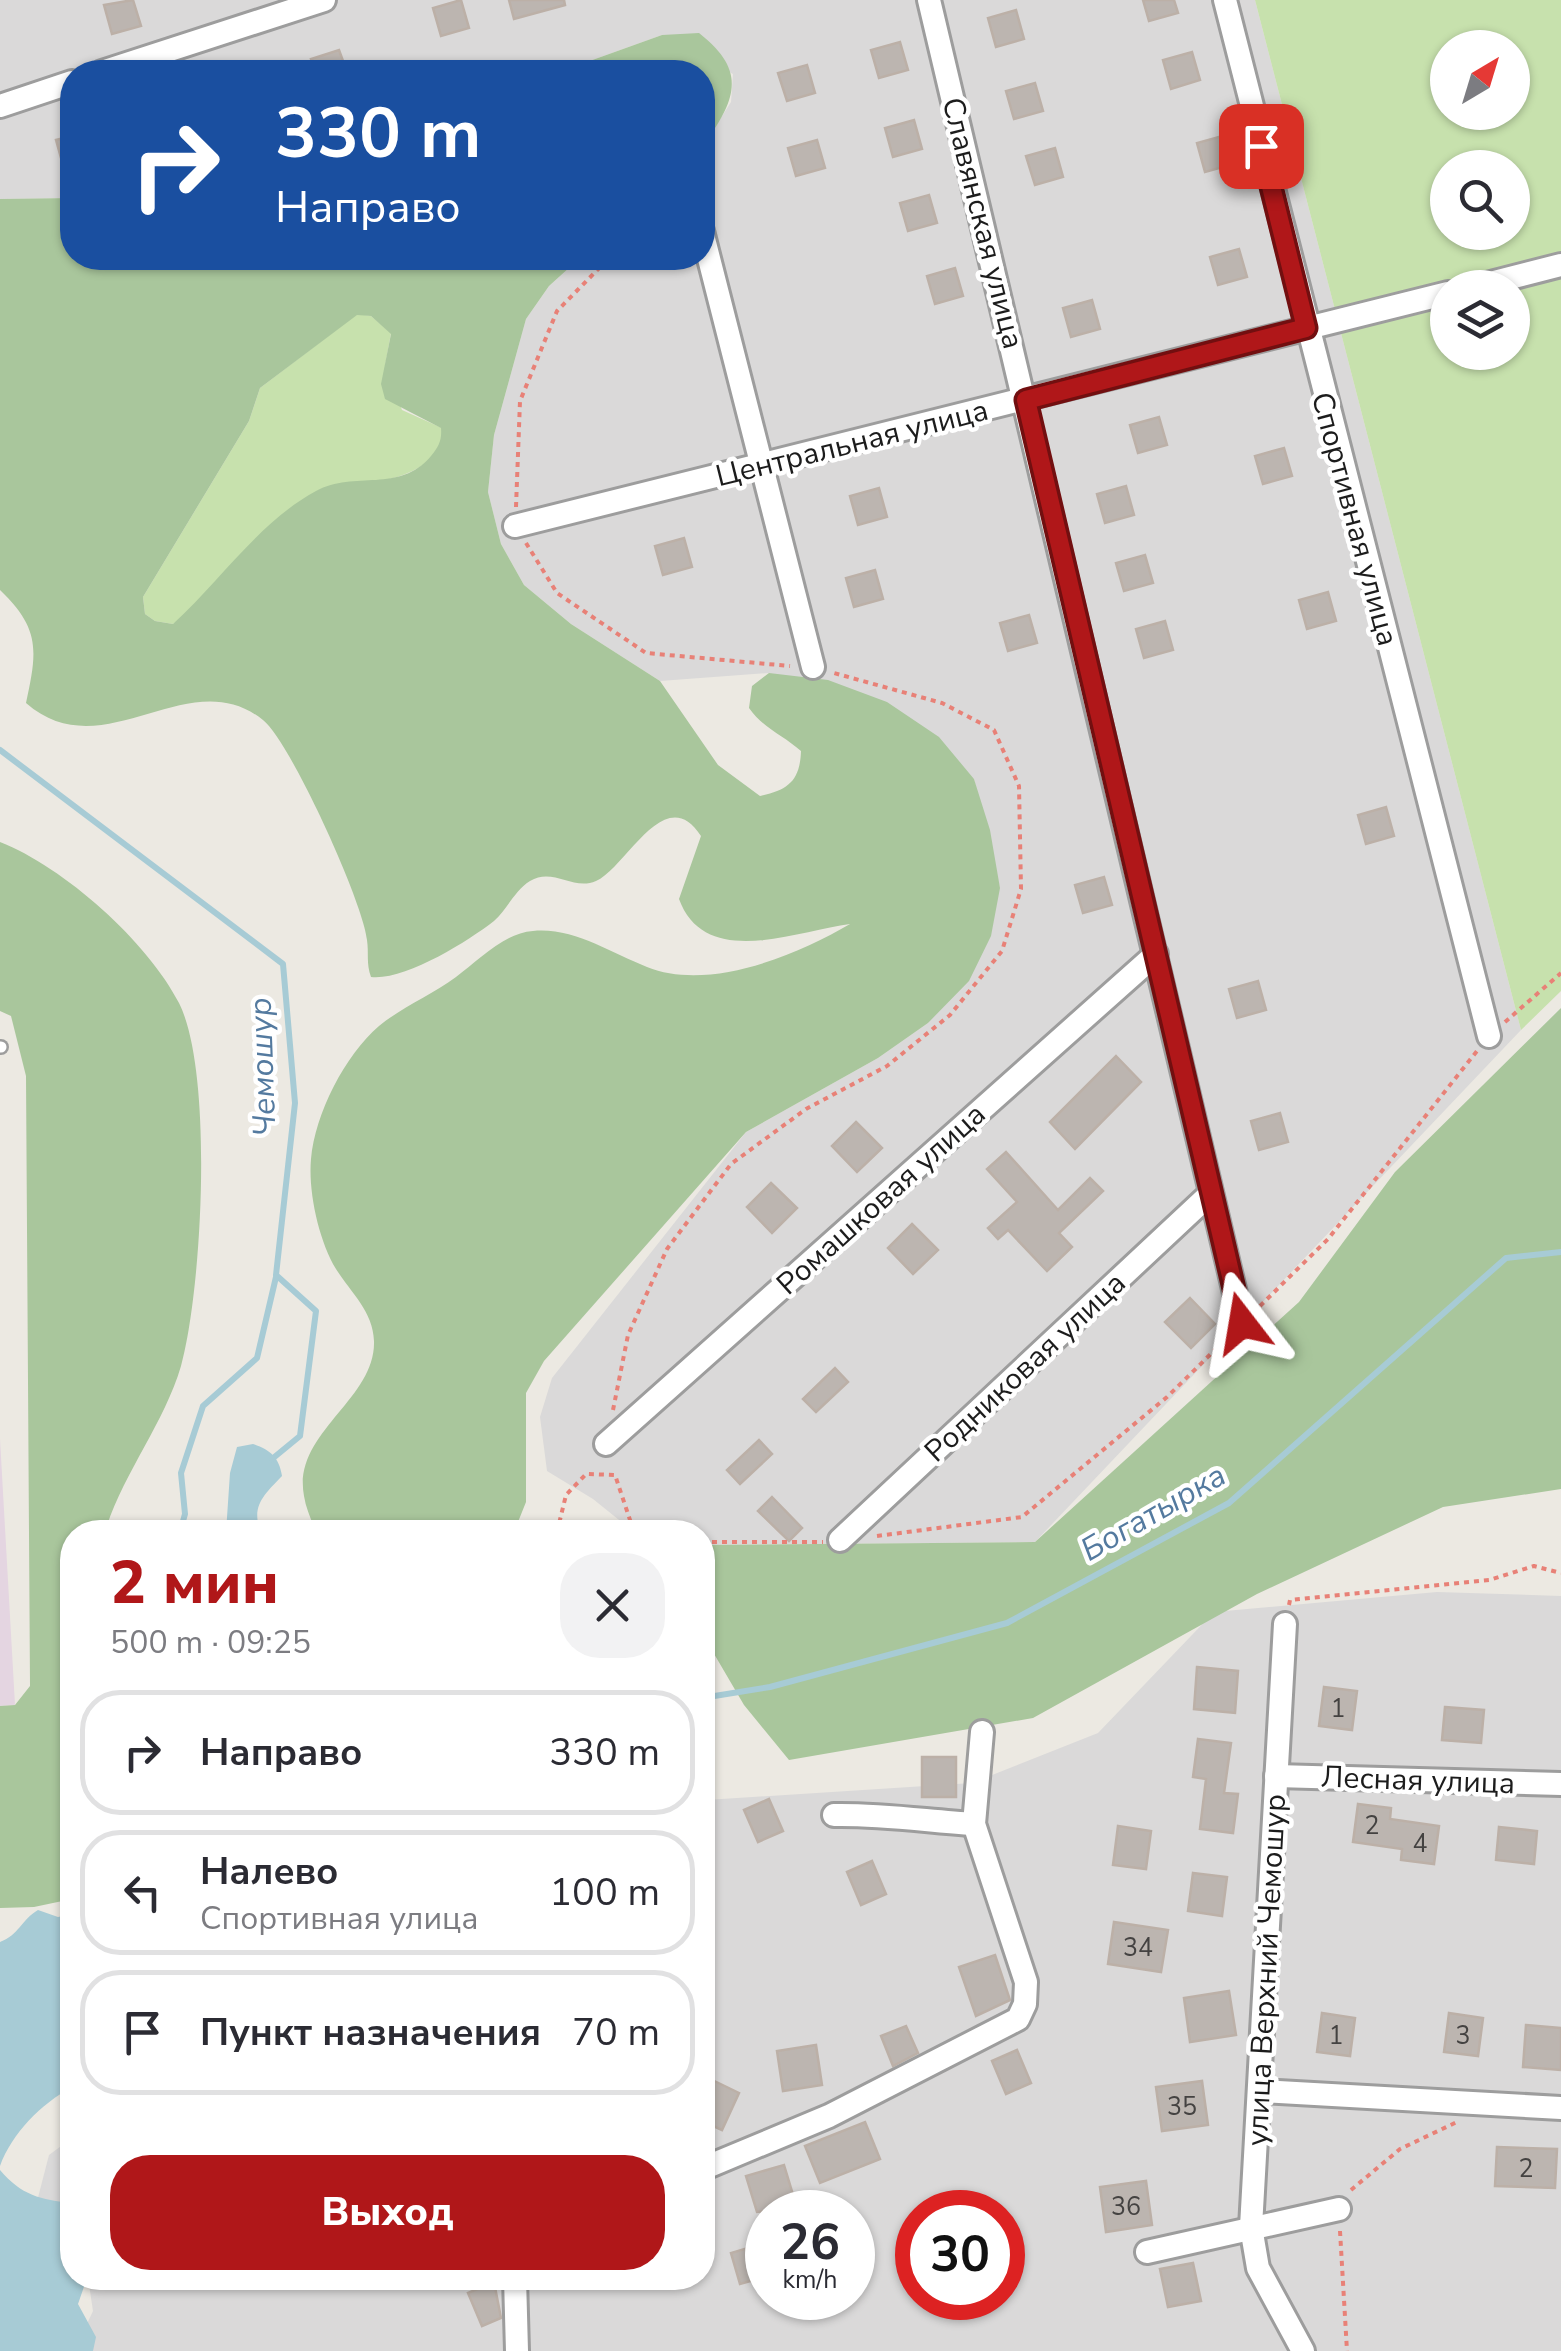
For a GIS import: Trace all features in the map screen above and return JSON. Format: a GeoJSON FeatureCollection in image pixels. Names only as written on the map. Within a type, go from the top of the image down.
{"type":"FeatureCollection","features":[{"type":"Feature","properties":{"kind":"street"},"geometry":{"type":"LineString","coordinates":[[139,60],[324,0]]}},
{"type":"Feature","properties":{"kind":"street","name":"Славянская улица"},"geometry":{"type":"LineString","coordinates":[[929,0],[1242,1323]]}},
{"type":"Feature","properties":{"kind":"street","name":"Спортивная улица"},"geometry":{"type":"LineString","coordinates":[[1225,0],[1489,1036]]}},
{"type":"Feature","properties":{"kind":"street"},"geometry":{"type":"LineString","coordinates":[[0,106],[60,86]]}},
{"type":"Feature","properties":{"kind":"street"},"geometry":{"type":"LineString","coordinates":[[1530,273],[1561,265]]}},
{"type":"Feature","properties":{"kind":"street"},"geometry":{"type":"LineString","coordinates":[[712,270],[812,667]]}},
{"type":"Feature","properties":{"kind":"street","name":"Центральная улица"},"geometry":{"type":"LineString","coordinates":[[515,526],[1430,297]]}},
{"type":"Feature","properties":{"kind":"street","name":"Ромашковая улица"},"geometry":{"type":"LineString","coordinates":[[606,1444],[1156,954]]}},
{"type":"Feature","properties":{"kind":"street","name":"Родниковая улица"},"geometry":{"type":"LineString","coordinates":[[840,1540],[1210,1194]]}},
{"type":"Feature","properties":{"kind":"street","name":"улица Верхний Чемошур"},"geometry":{"type":"LineString","coordinates":[[1285,1624],[1262,2091],[1251,2228],[1258,2268],[1303,2351]]}},
{"type":"Feature","properties":{"kind":"street"},"geometry":{"type":"LineString","coordinates":[[715,2164],[829,2116],[1018,2019],[1026,2004],[1026,1982],[974,1824],[982,1732]]}},
{"type":"Feature","properties":{"kind":"street","name":"Лесная улица"},"geometry":{"type":"LineString","coordinates":[[1276,1776],[1561,1784]]}},
{"type":"Feature","properties":{"kind":"street"},"geometry":{"type":"LineString","coordinates":[[834,1815],[890,1813],[926,1821],[974,1824]]}},
{"type":"Feature","properties":{"kind":"street"},"geometry":{"type":"LineString","coordinates":[[1262,2091],[1561,2108]]}},
{"type":"Feature","properties":{"kind":"street"},"geometry":{"type":"LineString","coordinates":[[1147,2252],[1338,2209]]}},
{"type":"Feature","properties":{"kind":"street"},"geometry":{"type":"LineString","coordinates":[[515,2290],[518,2351]]}},
{"type":"Feature","properties":{"kind":"path"},"geometry":{"type":"LineString","coordinates":[[597,270],[556,312],[520,401],[515,526],[557,593],[646,653],[812,667],[942,704],[994,730],[1019,786],[1021,889],[1002,951],[950,1015],[887,1066],[806,1109],[732,1164],[667,1249],[628,1335],[606,1444]]}},
{"type":"Feature","properties":{"kind":"path"},"geometry":{"type":"LineString","coordinates":[[876,1536],[1022,1516],[1167,1397],[1328,1239],[1489,1036],[1561,973]]}},
{"type":"Feature","properties":{"kind":"path"},"geometry":{"type":"LineString","coordinates":[[560,1520],[566,1495],[586,1474],[615,1474],[630,1520]]}},
{"type":"Feature","properties":{"kind":"path"},"geometry":{"type":"LineString","coordinates":[[715,1542],[840,1540]]}},
{"type":"Feature","properties":{"kind":"path"},"geometry":{"type":"LineString","coordinates":[[1285,1624],[1290,1600],[1489,1580],[1534,1566],[1561,1573]]}},
{"type":"Feature","properties":{"kind":"path"},"geometry":{"type":"LineString","coordinates":[[1347,2351],[1338,2209],[1355,2184],[1400,2150],[1454,2127],[1474,2103]]}},
{"type":"Feature","properties":{"kind":"shaded area"},"geometry":{"type":"Polygon","coordinates":[[[0,0],[1255,0],[1521,1030],[1035,1542],[715,1545],[715,1520],[619,1520],[547,1471],[540,1417],[552,1378],[746,1132],[878,1058],[928,1023],[1000,888],[974,779],[769,673],[660,681],[571,624],[524,585],[501,544],[488,492],[494,435],[526,319],[549,286],[567,270],[715,270],[715,127],[731,102],[733,74],[715,64],[715,60],[708,60],[662,35],[592,60],[60,60],[60,198],[0,199],[0,0]]]}},
{"type":"Feature","properties":{"kind":"shaded area"},"geometry":{"type":"Polygon","coordinates":[[[0,1439],[15,1705],[0,1706],[0,1439]]]}},
{"type":"Feature","properties":{"kind":"shaded area"},"geometry":{"type":"Polygon","coordinates":[[[1437,1592],[1561,1596],[1561,2351],[74,2351],[93,2311],[90,2290],[715,2290],[715,1799],[972,1783],[1098,1733],[1214,1612],[1437,1592]]]}},
{"type":"Feature","properties":{"kind":"shaded area"},"geometry":{"type":"Polygon","coordinates":[[[60,2147],[60,2234],[34,2213],[49,2155],[60,2147]]]}},
{"type":"Feature","properties":{"kind":"green space"},"geometry":{"type":"Polygon","coordinates":[[[1255,0],[1561,0],[1561,991],[1521,1030],[1255,0]]]}},
{"type":"Feature","properties":{"kind":"green space"},"geometry":{"type":"Polygon","coordinates":[[[699,33],[725,61],[732,87],[715,127],[715,60],[592,60],[662,35],[699,33]]]}},
{"type":"Feature","properties":{"kind":"green space"},"geometry":{"type":"Polygon","coordinates":[[[60,198],[60,270],[567,270],[549,286],[526,319],[494,435],[488,492],[501,544],[524,585],[571,624],[660,681],[718,765],[760,796],[791,782],[801,751],[749,708],[752,686],[769,673],[828,680],[887,702],[939,737],[974,779],[990,830],[1000,888],[991,936],[969,981],[928,1023],[878,1058],[746,1132],[544,1361],[526,1393],[526,1502],[519,1520],[312,1520],[305,1501],[304,1474],[310,1454],[362,1381],[371,1362],[374,1341],[365,1311],[330,1258],[313,1201],[314,1142],[334,1086],[366,1038],[379,1026],[502,942],[522,933],[563,933],[647,967],[671,974],[697,975],[725,973],[779,958],[850,924],[754,941],[709,934],[692,921],[679,899],[701,836],[687,821],[674,817],[647,832],[596,881],[579,883],[538,877],[519,890],[494,921],[452,949],[400,973],[371,977],[363,921],[340,860],[290,758],[263,720],[234,705],[205,702],[85,726],[56,721],[26,703],[32,642],[23,617],[0,590],[0,199],[60,198]],[[357,315],[260,388],[249,421],[143,597],[145,614],[155,621],[173,624],[258,535],[316,491],[346,482],[405,475],[434,452],[441,428],[385,399],[381,384],[391,334],[371,316],[357,315]]]}},
{"type":"Feature","properties":{"kind":"green space"},"geometry":{"type":"Polygon","coordinates":[[[357,314],[371,316],[391,333],[385,366],[402,410],[442,428],[437,451],[410,472],[375,482],[173,624],[155,621],[145,614],[143,597],[249,421],[260,388],[357,314]]]}},
{"type":"Feature","properties":{"kind":"green space"},"geometry":{"type":"Polygon","coordinates":[[[0,842],[51,869],[102,909],[147,956],[179,1003],[190,1036],[197,1079],[201,1182],[194,1287],[174,1387],[109,1520],[60,1520],[60,1902],[0,1908],[0,1706],[15,1705],[30,1686],[26,1076],[11,1016],[0,1011],[0,842]]]}},
{"type":"Feature","properties":{"kind":"green space"},"geometry":{"type":"Polygon","coordinates":[[[1561,1008],[1561,1489],[1443,1507],[1257,1594],[1033,1718],[789,1760],[744,1705],[715,1655],[715,1545],[1035,1542],[1299,1302],[1395,1172],[1561,1008]]]}},
{"type":"Feature","properties":{"kind":"water"},"geometry":{"type":"Polygon","coordinates":[[[253,1444],[273,1455],[279,1464],[282,1476],[265,1495],[258,1508],[258,1520],[227,1520],[230,1473],[237,1447],[253,1444]]]}},
{"type":"Feature","properties":{"kind":"water"},"geometry":{"type":"Polygon","coordinates":[[[38,1910],[60,1917],[60,2095],[29,2120],[0,2166],[0,1942],[38,1910]]]}},
{"type":"Feature","properties":{"kind":"water"},"geometry":{"type":"Polygon","coordinates":[[[0,2170],[32,2195],[60,2201],[60,2290],[83,2290],[78,2304],[96,2337],[93,2351],[0,2351],[0,2170]]]}},
{"type":"Feature","properties":{"kind":"building"},"geometry":{"type":"Polygon","coordinates":[[[133,0],[141,26],[112,34],[104,5],[133,0]]]}},
{"type":"Feature","properties":{"kind":"building"},"geometry":{"type":"Polygon","coordinates":[[[461,0],[469,28],[441,36],[433,8],[461,0]]]}},
{"type":"Feature","properties":{"kind":"building"},"geometry":{"type":"Polygon","coordinates":[[[509,0],[564,0],[565,5],[514,19],[509,0]]]}},
{"type":"Feature","properties":{"kind":"building"},"geometry":{"type":"Polygon","coordinates":[[[1143,0],[1174,0],[1178,13],[1149,21],[1143,0]]]}},
{"type":"Feature","properties":{"kind":"building"},"geometry":{"type":"Polygon","coordinates":[[[1016,10],[1024,39],[996,47],[988,18],[1016,10]]]}},
{"type":"Feature","properties":{"kind":"building"},"geometry":{"type":"Polygon","coordinates":[[[900,42],[908,70],[879,78],[871,50],[900,42]]]}},
{"type":"Feature","properties":{"kind":"building"},"geometry":{"type":"Polygon","coordinates":[[[339,50],[343,60],[311,60],[339,50]]]}},
{"type":"Feature","properties":{"kind":"building"},"geometry":{"type":"Polygon","coordinates":[[[1192,52],[1200,80],[1171,89],[1163,60],[1192,52]]]}},
{"type":"Feature","properties":{"kind":"building"},"geometry":{"type":"Polygon","coordinates":[[[807,65],[815,93],[787,101],[778,73],[807,65]]]}},
{"type":"Feature","properties":{"kind":"building"},"geometry":{"type":"Polygon","coordinates":[[[1035,83],[1043,111],[1014,119],[1006,91],[1035,83]]]}},
{"type":"Feature","properties":{"kind":"building"},"geometry":{"type":"Polygon","coordinates":[[[914,120],[922,149],[893,157],[885,128],[914,120]]]}},
{"type":"Feature","properties":{"kind":"building"},"geometry":{"type":"Polygon","coordinates":[[[1226,135],[1234,164],[1205,172],[1197,143],[1226,135]]]}},
{"type":"Feature","properties":{"kind":"building"},"geometry":{"type":"Polygon","coordinates":[[[817,140],[825,168],[796,176],[788,148],[817,140]]]}},
{"type":"Feature","properties":{"kind":"building"},"geometry":{"type":"Polygon","coordinates":[[[1055,148],[1063,177],[1035,185],[1026,156],[1055,148]]]}},
{"type":"Feature","properties":{"kind":"building"},"geometry":{"type":"Polygon","coordinates":[[[929,195],[937,223],[908,231],[900,203],[929,195]]]}},
{"type":"Feature","properties":{"kind":"building"},"geometry":{"type":"Polygon","coordinates":[[[1239,249],[1247,277],[1218,285],[1210,257],[1239,249]]]}},
{"type":"Feature","properties":{"kind":"building"},"geometry":{"type":"Polygon","coordinates":[[[955,268],[963,296],[935,304],[927,276],[955,268]]]}},
{"type":"Feature","properties":{"kind":"building"},"geometry":{"type":"Polygon","coordinates":[[[1092,300],[1100,329],[1071,337],[1063,308],[1092,300]]]}},
{"type":"Feature","properties":{"kind":"building"},"geometry":{"type":"Polygon","coordinates":[[[1159,417],[1167,445],[1138,453],[1130,425],[1159,417]]]}},
{"type":"Feature","properties":{"kind":"building"},"geometry":{"type":"Polygon","coordinates":[[[1284,448],[1292,476],[1263,484],[1255,456],[1284,448]]]}},
{"type":"Feature","properties":{"kind":"building"},"geometry":{"type":"Polygon","coordinates":[[[1126,486],[1134,515],[1105,523],[1097,494],[1126,486]]]}},
{"type":"Feature","properties":{"kind":"building"},"geometry":{"type":"Polygon","coordinates":[[[879,488],[887,517],[858,525],[850,496],[879,488]]]}},
{"type":"Feature","properties":{"kind":"building"},"geometry":{"type":"Polygon","coordinates":[[[684,538],[692,567],[663,575],[655,546],[684,538]]]}},
{"type":"Feature","properties":{"kind":"building"},"geometry":{"type":"Polygon","coordinates":[[[1145,555],[1153,583],[1124,591],[1116,563],[1145,555]]]}},
{"type":"Feature","properties":{"kind":"building"},"geometry":{"type":"Polygon","coordinates":[[[875,570],[883,599],[854,607],[846,578],[875,570]]]}},
{"type":"Feature","properties":{"kind":"building"},"geometry":{"type":"Polygon","coordinates":[[[1328,592],[1336,621],[1307,629],[1299,600],[1328,592]]]}},
{"type":"Feature","properties":{"kind":"building"},"geometry":{"type":"Polygon","coordinates":[[[1029,615],[1037,643],[1008,651],[1000,623],[1029,615]]]}},
{"type":"Feature","properties":{"kind":"building"},"geometry":{"type":"Polygon","coordinates":[[[1165,621],[1173,650],[1144,658],[1136,629],[1165,621]]]}},
{"type":"Feature","properties":{"kind":"building"},"geometry":{"type":"Polygon","coordinates":[[[1386,807],[1394,836],[1366,844],[1358,815],[1386,807]]]}},
{"type":"Feature","properties":{"kind":"building"},"geometry":{"type":"Polygon","coordinates":[[[1104,877],[1112,905],[1083,913],[1075,885],[1104,877]]]}},
{"type":"Feature","properties":{"kind":"building"},"geometry":{"type":"Polygon","coordinates":[[[1258,981],[1266,1010],[1237,1018],[1229,989],[1258,981]]]}},
{"type":"Feature","properties":{"kind":"building"},"geometry":{"type":"Polygon","coordinates":[[[1116,1056],[1141,1082],[1075,1149],[1050,1122],[1116,1056]]]}},
{"type":"Feature","properties":{"kind":"building"},"geometry":{"type":"Polygon","coordinates":[[[1280,1113],[1288,1142],[1259,1150],[1251,1121],[1280,1113]]]}},
{"type":"Feature","properties":{"kind":"building"},"geometry":{"type":"Polygon","coordinates":[[[856,1122],[882,1148],[857,1172],[832,1146],[856,1122]]]}},
{"type":"Feature","properties":{"kind":"building"},"geometry":{"type":"Polygon","coordinates":[[[1006,1152],[1058,1210],[1090,1178],[1103,1191],[1059,1233],[1072,1247],[1047,1271],[1008,1230],[998,1239],[988,1228],[1017,1202],[987,1169],[1006,1152]]]}},
{"type":"Feature","properties":{"kind":"building"},"geometry":{"type":"Polygon","coordinates":[[[771,1183],[797,1208],[772,1233],[747,1207],[771,1183]]]}},
{"type":"Feature","properties":{"kind":"building"},"geometry":{"type":"Polygon","coordinates":[[[912,1224],[938,1250],[913,1274],[888,1248],[912,1224]]]}},
{"type":"Feature","properties":{"kind":"building"},"geometry":{"type":"Polygon","coordinates":[[[1190,1298],[1215,1324],[1191,1348],[1165,1322],[1190,1298]]]}},
{"type":"Feature","properties":{"kind":"building"},"geometry":{"type":"Polygon","coordinates":[[[835,1368],[848,1382],[816,1412],[803,1399],[835,1368]]]}},
{"type":"Feature","properties":{"kind":"building"},"geometry":{"type":"Polygon","coordinates":[[[759,1440],[772,1454],[740,1484],[727,1470],[759,1440]]]}},
{"type":"Feature","properties":{"kind":"building"},"geometry":{"type":"Polygon","coordinates":[[[772,1497],[802,1528],[789,1541],[758,1511],[772,1497]]]}},
{"type":"Feature","properties":{"kind":"building"},"geometry":{"type":"Polygon","coordinates":[[[1197,1667],[1238,1671],[1235,1713],[1194,1709],[1197,1667]]]}},
{"type":"Feature","properties":{"kind":"building"},"geometry":{"type":"Polygon","coordinates":[[[1324,1687],[1357,1691],[1352,1730],[1319,1726],[1324,1687]]]}},
{"type":"Feature","properties":{"kind":"building"},"geometry":{"type":"Polygon","coordinates":[[[1445,1707],[1484,1710],[1481,1743],[1442,1740],[1445,1707]]]}},
{"type":"Feature","properties":{"kind":"building"},"geometry":{"type":"Polygon","coordinates":[[[1198,1739],[1231,1743],[1224,1793],[1238,1794],[1233,1833],[1200,1829],[1206,1779],[1193,1777],[1198,1739]]]}},
{"type":"Feature","properties":{"kind":"building"},"geometry":{"type":"Polygon","coordinates":[[[922,1757],[956,1757],[956,1797],[922,1797],[922,1757]]]}},
{"type":"Feature","properties":{"kind":"building"},"geometry":{"type":"Polygon","coordinates":[[[769,1799],[783,1831],[758,1842],[744,1810],[769,1799]]]}},
{"type":"Feature","properties":{"kind":"building"},"geometry":{"type":"Polygon","coordinates":[[[1358,1804],[1391,1808],[1390,1819],[1439,1826],[1434,1864],[1401,1860],[1402,1849],[1353,1842],[1358,1804]]]}},
{"type":"Feature","properties":{"kind":"building"},"geometry":{"type":"Polygon","coordinates":[[[1118,1826],[1151,1831],[1146,1869],[1113,1865],[1118,1826]]]}},
{"type":"Feature","properties":{"kind":"building"},"geometry":{"type":"Polygon","coordinates":[[[1499,1827],[1537,1831],[1534,1864],[1496,1860],[1499,1827]]]}},
{"type":"Feature","properties":{"kind":"building"},"geometry":{"type":"Polygon","coordinates":[[[872,1861],[886,1894],[861,1905],[847,1872],[872,1861]]]}},
{"type":"Feature","properties":{"kind":"building"},"geometry":{"type":"Polygon","coordinates":[[[1193,1873],[1227,1877],[1222,1916],[1188,1911],[1193,1873]]]}},
{"type":"Feature","properties":{"kind":"building"},"geometry":{"type":"Polygon","coordinates":[[[1114,1922],[1168,1930],[1161,1972],[1108,1964],[1114,1922]]]}},
{"type":"Feature","properties":{"kind":"building"},"geometry":{"type":"Polygon","coordinates":[[[995,1955],[1010,2000],[976,2016],[959,1967],[995,1955]]]}},
{"type":"Feature","properties":{"kind":"building"},"geometry":{"type":"Polygon","coordinates":[[[1229,1991],[1236,2035],[1190,2042],[1184,1998],[1229,1991]]]}},
{"type":"Feature","properties":{"kind":"building"},"geometry":{"type":"Polygon","coordinates":[[[1322,2013],[1355,2018],[1350,2056],[1317,2052],[1322,2013]]]}},
{"type":"Feature","properties":{"kind":"building"},"geometry":{"type":"Polygon","coordinates":[[[1449,2013],[1483,2018],[1478,2056],[1444,2052],[1449,2013]]]}},
{"type":"Feature","properties":{"kind":"building"},"geometry":{"type":"Polygon","coordinates":[[[1526,2025],[1561,2028],[1561,2070],[1523,2067],[1526,2025]]]}},
{"type":"Feature","properties":{"kind":"building"},"geometry":{"type":"Polygon","coordinates":[[[906,2026],[918,2053],[893,2066],[881,2036],[906,2026]]]}},
{"type":"Feature","properties":{"kind":"building"},"geometry":{"type":"Polygon","coordinates":[[[816,2045],[822,2085],[783,2091],[777,2051],[816,2045]]]}},
{"type":"Feature","properties":{"kind":"building"},"geometry":{"type":"Polygon","coordinates":[[[1017,2050],[1031,2083],[1006,2094],[992,2061],[1017,2050]]]}},
{"type":"Feature","properties":{"kind":"building"},"geometry":{"type":"Polygon","coordinates":[[[715,2081],[739,2093],[722,2130],[715,2127],[715,2081]]]}},
{"type":"Feature","properties":{"kind":"building"},"geometry":{"type":"Polygon","coordinates":[[[1202,2081],[1208,2125],[1162,2131],[1156,2087],[1202,2081]]]}},
{"type":"Feature","properties":{"kind":"building"},"geometry":{"type":"Polygon","coordinates":[[[865,2122],[880,2159],[820,2183],[805,2146],[865,2122]]]}},
{"type":"Feature","properties":{"kind":"building"},"geometry":{"type":"Polygon","coordinates":[[[1497,2147],[1557,2149],[1555,2188],[1495,2186],[1497,2147]]]}},
{"type":"Feature","properties":{"kind":"building"},"geometry":{"type":"Polygon","coordinates":[[[784,2165],[792,2190],[750,2190],[746,2176],[784,2165]]]}},
{"type":"Feature","properties":{"kind":"building"},"geometry":{"type":"Polygon","coordinates":[[[1146,2181],[1152,2225],[1106,2232],[1100,2187],[1146,2181]]]}},
{"type":"Feature","properties":{"kind":"building"},"geometry":{"type":"Polygon","coordinates":[[[745,2249],[745,2283],[740,2284],[731,2253],[745,2249]]]}},
{"type":"Feature","properties":{"kind":"building"},"geometry":{"type":"Polygon","coordinates":[[[1193,2263],[1201,2301],[1168,2307],[1160,2269],[1193,2263]]]}},
{"type":"Feature","properties":{"kind":"building"},"geometry":{"type":"Polygon","coordinates":[[[496,2290],[501,2318],[482,2326],[468,2293],[496,2290]]]}},
{"type":"Feature","properties":{"kind":"waterway","name":"Чемошур"},"geometry":{"type":"LineString","coordinates":[[0,750],[283,964],[295,1103],[276,1275],[316,1311],[300,1436],[272,1459]]}},
{"type":"Feature","properties":{"kind":"waterway","name":"Богатырка"},"geometry":{"type":"LineString","coordinates":[[715,1696],[770,1687],[1007,1623],[1229,1503],[1506,1258],[1561,1252]]}},
{"type":"Feature","properties":{"kind":"waterway"},"geometry":{"type":"LineString","coordinates":[[183,1520],[181,1473],[203,1406],[257,1358],[276,1277]]}},
{"type":"Feature","properties":{"kind":"route"},"geometry":{"type":"LineString","coordinates":[[1242,1323],[1026,400],[1306,328],[1261,146]]}}]}
